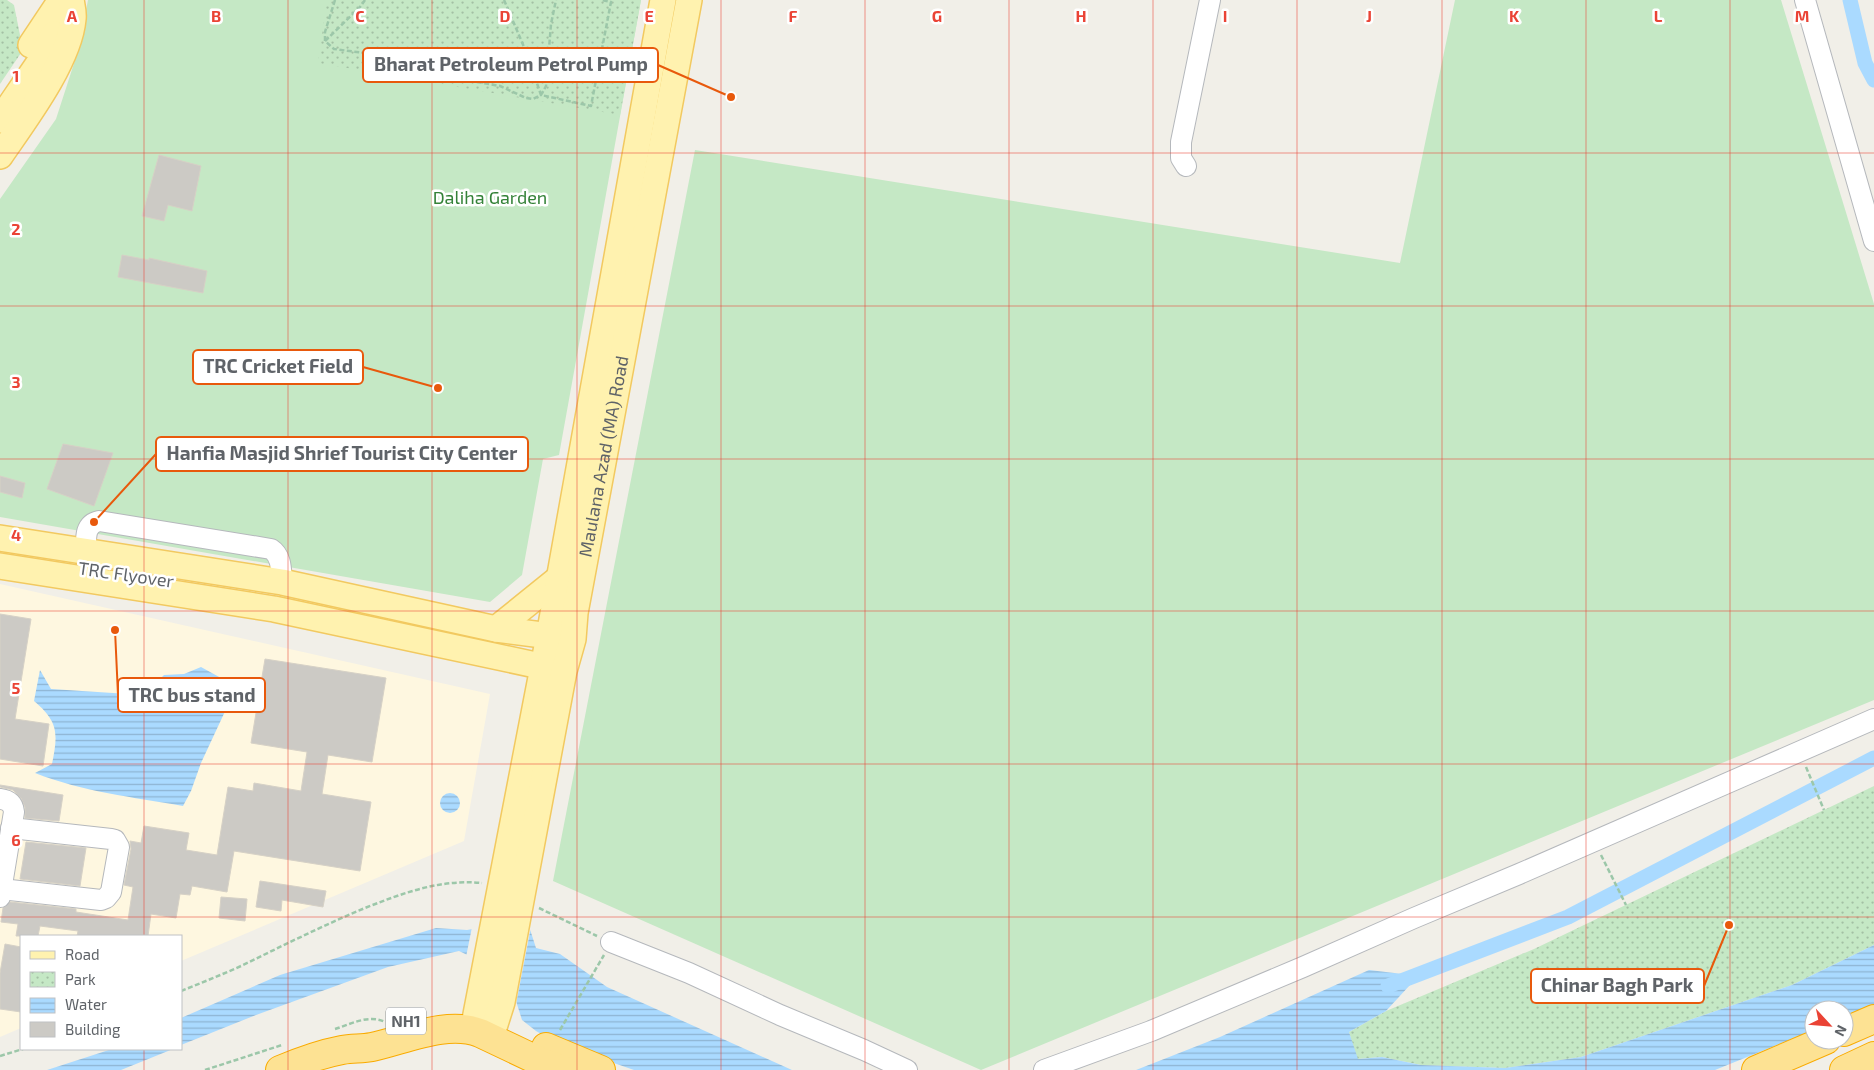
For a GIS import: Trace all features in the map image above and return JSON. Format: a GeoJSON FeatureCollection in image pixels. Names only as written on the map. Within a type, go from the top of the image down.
{"type":"FeatureCollection","features":[{"type":"Feature","properties":{"kind":"highway","name":"NH1"},"geometry":{"type":"LineString","coordinates":[[280,1070],[341,1050],[371,1047],[408,1036],[456,1029],[486,1016]]}},
{"type":"Feature","properties":{"kind":"highway","name":"NH1"},"geometry":{"type":"LineString","coordinates":[[486,1016],[540,1062],[563,1070]]}},
{"type":"Feature","properties":{"kind":"highway","name":"NH1"},"geometry":{"type":"LineString","coordinates":[[486,1016],[548,1049],[601,1070]]}},
{"type":"Feature","properties":{"kind":"highway"},"geometry":{"type":"LineString","coordinates":[[1854,1028],[1874,1020]]}},
{"type":"Feature","properties":{"kind":"highway"},"geometry":{"type":"LineString","coordinates":[[1756,1070],[1804,1049]]}},
{"type":"Feature","properties":{"kind":"highway"},"geometry":{"type":"LineString","coordinates":[[1844,1070],[1874,1056]]}},
{"type":"Feature","properties":{"kind":"main road"},"geometry":{"type":"LineString","coordinates":[[0,120],[41,60],[71,0]]}},
{"type":"Feature","properties":{"kind":"main road"},"geometry":{"type":"LineString","coordinates":[[0,90],[59,4],[71,0]]}},
{"type":"Feature","properties":{"kind":"main road"},"geometry":{"type":"LineString","coordinates":[[0,156],[48,83],[64,54],[74,19],[71,0]]}},
{"type":"Feature","properties":{"kind":"main road","name":"Maulana Azad (MA) Road"},"geometry":{"type":"LineString","coordinates":[[486,1016],[510,900],[553,669],[549,636],[558,579],[663,0]]}},
{"type":"Feature","properties":{"kind":"main road","name":"Maulana Azad (MA) Road"},"geometry":{"type":"LineString","coordinates":[[553,669],[573,638],[575,613],[689,0]]}},
{"type":"Feature","properties":{"kind":"main road"},"geometry":{"type":"LineString","coordinates":[[0,538],[280,582],[496,629],[573,638]]}},
{"type":"Feature","properties":{"kind":"main road","name":"TRC Flyover"},"geometry":{"type":"LineString","coordinates":[[0,554],[104,573],[244,592],[274,609]]}},
{"type":"Feature","properties":{"kind":"main road"},"geometry":{"type":"LineString","coordinates":[[0,566],[274,609],[553,669]]}},
{"type":"Feature","properties":{"kind":"main road"},"geometry":{"type":"LineString","coordinates":[[496,629],[558,579]]}},
{"type":"Feature","properties":{"kind":"main road"},"geometry":{"type":"LineString","coordinates":[[244,592],[280,582]]}},
{"type":"Feature","properties":{"kind":"lane"},"geometry":{"type":"LineString","coordinates":[[1186,166],[1181,158],[1181,142],[1210,0]]}},
{"type":"Feature","properties":{"kind":"lane"},"geometry":{"type":"LineString","coordinates":[[1805,0],[1874,241]]}},
{"type":"Feature","properties":{"kind":"lane"},"geometry":{"type":"LineString","coordinates":[[86,552],[86,534],[90,526],[96,521],[109,522],[272,549],[278,554],[280,560],[280,582]]}},
{"type":"Feature","properties":{"kind":"lane"},"geometry":{"type":"LineString","coordinates":[[1044,1070],[1169,1024],[1874,720]]}},
{"type":"Feature","properties":{"kind":"lane"},"geometry":{"type":"LineString","coordinates":[[0,799],[10,802],[13,806],[1,893],[101,900],[106,898],[111,892],[119,847],[115,840],[11,828]]}},
{"type":"Feature","properties":{"kind":"lane"},"geometry":{"type":"LineString","coordinates":[[607,950],[689,973],[907,1070]]}},
{"type":"Feature","properties":{"kind":"path"},"geometry":{"type":"LineString","coordinates":[[335,0],[325,32],[325,41],[334,49],[387,56],[441,78],[454,78],[500,86],[526,98],[533,99],[541,95],[546,86],[556,0]]}},
{"type":"Feature","properties":{"kind":"path"},"geometry":{"type":"LineString","coordinates":[[325,41],[365,0]]}},
{"type":"Feature","properties":{"kind":"path"},"geometry":{"type":"LineString","coordinates":[[504,0],[527,54],[541,95]]}},
{"type":"Feature","properties":{"kind":"path"},"geometry":{"type":"LineString","coordinates":[[541,95],[592,106],[610,2],[601,0]]}},
{"type":"Feature","properties":{"kind":"path"},"geometry":{"type":"LineString","coordinates":[[1800,752],[1824,810]]}},
{"type":"Feature","properties":{"kind":"path"},"geometry":{"type":"LineString","coordinates":[[1594,841],[1626,905]]}},
{"type":"Feature","properties":{"kind":"path"},"geometry":{"type":"LineString","coordinates":[[182,992],[239,967],[317,928],[399,895],[436,884],[465,881],[510,900],[607,950],[558,1032]]}},
{"type":"Feature","properties":{"kind":"path"},"geometry":{"type":"LineString","coordinates":[[0,1056],[20,1050]]}},
{"type":"Feature","properties":{"kind":"shaded area"},"geometry":{"type":"Polygon","coordinates":[[[0,584],[490,694],[464,841],[182,961],[182,935],[20,935],[20,1028],[0,1037],[0,584]]]}},
{"type":"Feature","properties":{"kind":"green space"},"geometry":{"type":"Polygon","coordinates":[[[0,0],[7,0],[14,5],[23,50],[0,84],[0,0]]]}},
{"type":"Feature","properties":{"kind":"green space","name":"Daliha Garden"},"geometry":{"type":"Polygon","coordinates":[[[88,0],[641,0],[559,455],[543,459],[522,575],[490,602],[0,517],[0,199],[56,119],[78,51],[88,0]]]}},
{"type":"Feature","properties":{"kind":"green space"},"geometry":{"type":"Polygon","coordinates":[[[327,0],[641,0],[620,115],[318,63],[327,0]]]}},
{"type":"Feature","properties":{"kind":"green space"},"geometry":{"type":"Polygon","coordinates":[[[1455,0],[1781,0],[1874,304],[1874,700],[981,1070],[553,881],[695,150],[1400,263],[1455,0]]]}},
{"type":"Feature","properties":{"kind":"green space"},"geometry":{"type":"Polygon","coordinates":[[[1874,786],[1874,945],[1792,985],[1581,1057],[1505,1068],[1421,1065],[1382,1057],[1357,1059],[1349,1032],[1386,1011],[1534,949],[1874,786]]]}},
{"type":"Feature","properties":{"kind":"water"},"geometry":{"type":"Polygon","coordinates":[[[201,667],[221,678],[228,705],[183,806],[127,797],[72,785],[35,773],[52,764],[56,736],[55,729],[48,715],[34,701],[40,670],[51,689],[144,695],[164,675],[184,674],[201,667]]]}},
{"type":"Feature","properties":{"kind":"water"},"geometry":{"type":"Polygon","coordinates":[[[450,793],[457,796],[460,803],[457,810],[450,813],[443,810],[440,803],[443,796],[450,793]]]}},
{"type":"Feature","properties":{"kind":"water"},"geometry":{"type":"Polygon","coordinates":[[[527,920],[536,948],[560,954],[607,987],[792,1070],[634,1070],[559,1044],[536,1031],[522,1020],[516,1001],[516,978],[459,951],[388,967],[256,1015],[182,1045],[182,1018],[280,975],[436,928],[467,930],[527,920]]]}},
{"type":"Feature","properties":{"kind":"water"},"geometry":{"type":"Polygon","coordinates":[[[1874,945],[1874,1005],[1854,1013],[1854,1000],[1804,1000],[1804,1034],[1715,1070],[1136,1070],[1220,1037],[1369,970],[1403,974],[1410,985],[1386,1011],[1349,1032],[1358,1059],[1382,1057],[1421,1065],[1505,1068],[1581,1057],[1792,985],[1874,945]]]}},
{"type":"Feature","properties":{"kind":"water"},"geometry":{"type":"Polygon","coordinates":[[[109,1050],[171,1050],[121,1070],[47,1070],[109,1050]]]}},
{"type":"Feature","properties":{"kind":"pier"},"geometry":{"type":"Polygon","coordinates":[[[529,919],[531,927],[516,1004],[514,1004],[514,980],[466,957],[472,927],[529,919]]]}},
{"type":"Feature","properties":{"kind":"building"},"geometry":{"type":"Polygon","coordinates":[[[159,155],[201,166],[192,211],[168,205],[164,221],[142,216],[159,155]]]}},
{"type":"Feature","properties":{"kind":"building"},"geometry":{"type":"Polygon","coordinates":[[[122,255],[149,260],[149,258],[207,271],[203,293],[118,277],[122,255]]]}},
{"type":"Feature","properties":{"kind":"building"},"geometry":{"type":"Polygon","coordinates":[[[63,444],[113,453],[94,506],[47,489],[63,444]]]}},
{"type":"Feature","properties":{"kind":"building"},"geometry":{"type":"Polygon","coordinates":[[[0,476],[25,483],[22,498],[0,492],[0,476]]]}},
{"type":"Feature","properties":{"kind":"building"},"geometry":{"type":"Polygon","coordinates":[[[0,614],[31,619],[15,719],[49,724],[43,766],[0,759],[0,614]]]}},
{"type":"Feature","properties":{"kind":"building"},"geometry":{"type":"Polygon","coordinates":[[[265,659],[386,678],[372,762],[328,755],[322,794],[371,802],[360,871],[234,851],[227,892],[192,886],[190,895],[180,894],[176,918],[151,914],[148,935],[77,935],[78,931],[40,926],[38,935],[16,936],[18,924],[1,922],[3,908],[10,902],[76,909],[76,912],[128,920],[133,887],[124,885],[131,849],[130,841],[141,843],[144,826],[189,833],[186,850],[217,855],[228,787],[253,791],[254,783],[301,791],[307,752],[251,743],[265,659]]]}},
{"type":"Feature","properties":{"kind":"building"},"geometry":{"type":"Polygon","coordinates":[[[0,785],[63,795],[59,821],[25,818],[25,807],[21,798],[13,790],[0,787],[0,785]]]}},
{"type":"Feature","properties":{"kind":"building"},"geometry":{"type":"Polygon","coordinates":[[[26,842],[86,848],[80,886],[20,879],[26,842]]]}},
{"type":"Feature","properties":{"kind":"building"},"geometry":{"type":"Polygon","coordinates":[[[260,881],[326,891],[323,907],[282,900],[281,911],[256,907],[260,881]]]}},
{"type":"Feature","properties":{"kind":"building"},"geometry":{"type":"Polygon","coordinates":[[[221,897],[247,899],[245,921],[219,918],[221,897]]]}},
{"type":"Feature","properties":{"kind":"building"},"geometry":{"type":"Polygon","coordinates":[[[5,944],[20,947],[20,1012],[0,1009],[0,973],[5,944]]]}},
{"type":"Feature","properties":{"kind":"waterway"},"geometry":{"type":"LineString","coordinates":[[1850,0],[1865,63],[1874,80]]}},
{"type":"Feature","properties":{"kind":"waterway"},"geometry":{"type":"LineString","coordinates":[[1388,986],[1568,917],[1874,758]]}},
{"type":"Feature","properties":{"kind":"place","name":"Bharat Petroleum Petrol Pump"},"geometry":{"type":"Point","coordinates":[731,97]}},
{"type":"Feature","properties":{"kind":"place","name":"TRC Cricket Field"},"geometry":{"type":"Point","coordinates":[438,388]}},
{"type":"Feature","properties":{"kind":"place","name":"Hanfia Masjid Shrief Tourist City Center"},"geometry":{"type":"Point","coordinates":[94,522]}},
{"type":"Feature","properties":{"kind":"place","name":"TRC bus stand"},"geometry":{"type":"Point","coordinates":[115,630]}},
{"type":"Feature","properties":{"kind":"place","name":"Chinar Bagh Park"},"geometry":{"type":"Point","coordinates":[1729,925]}}]}
